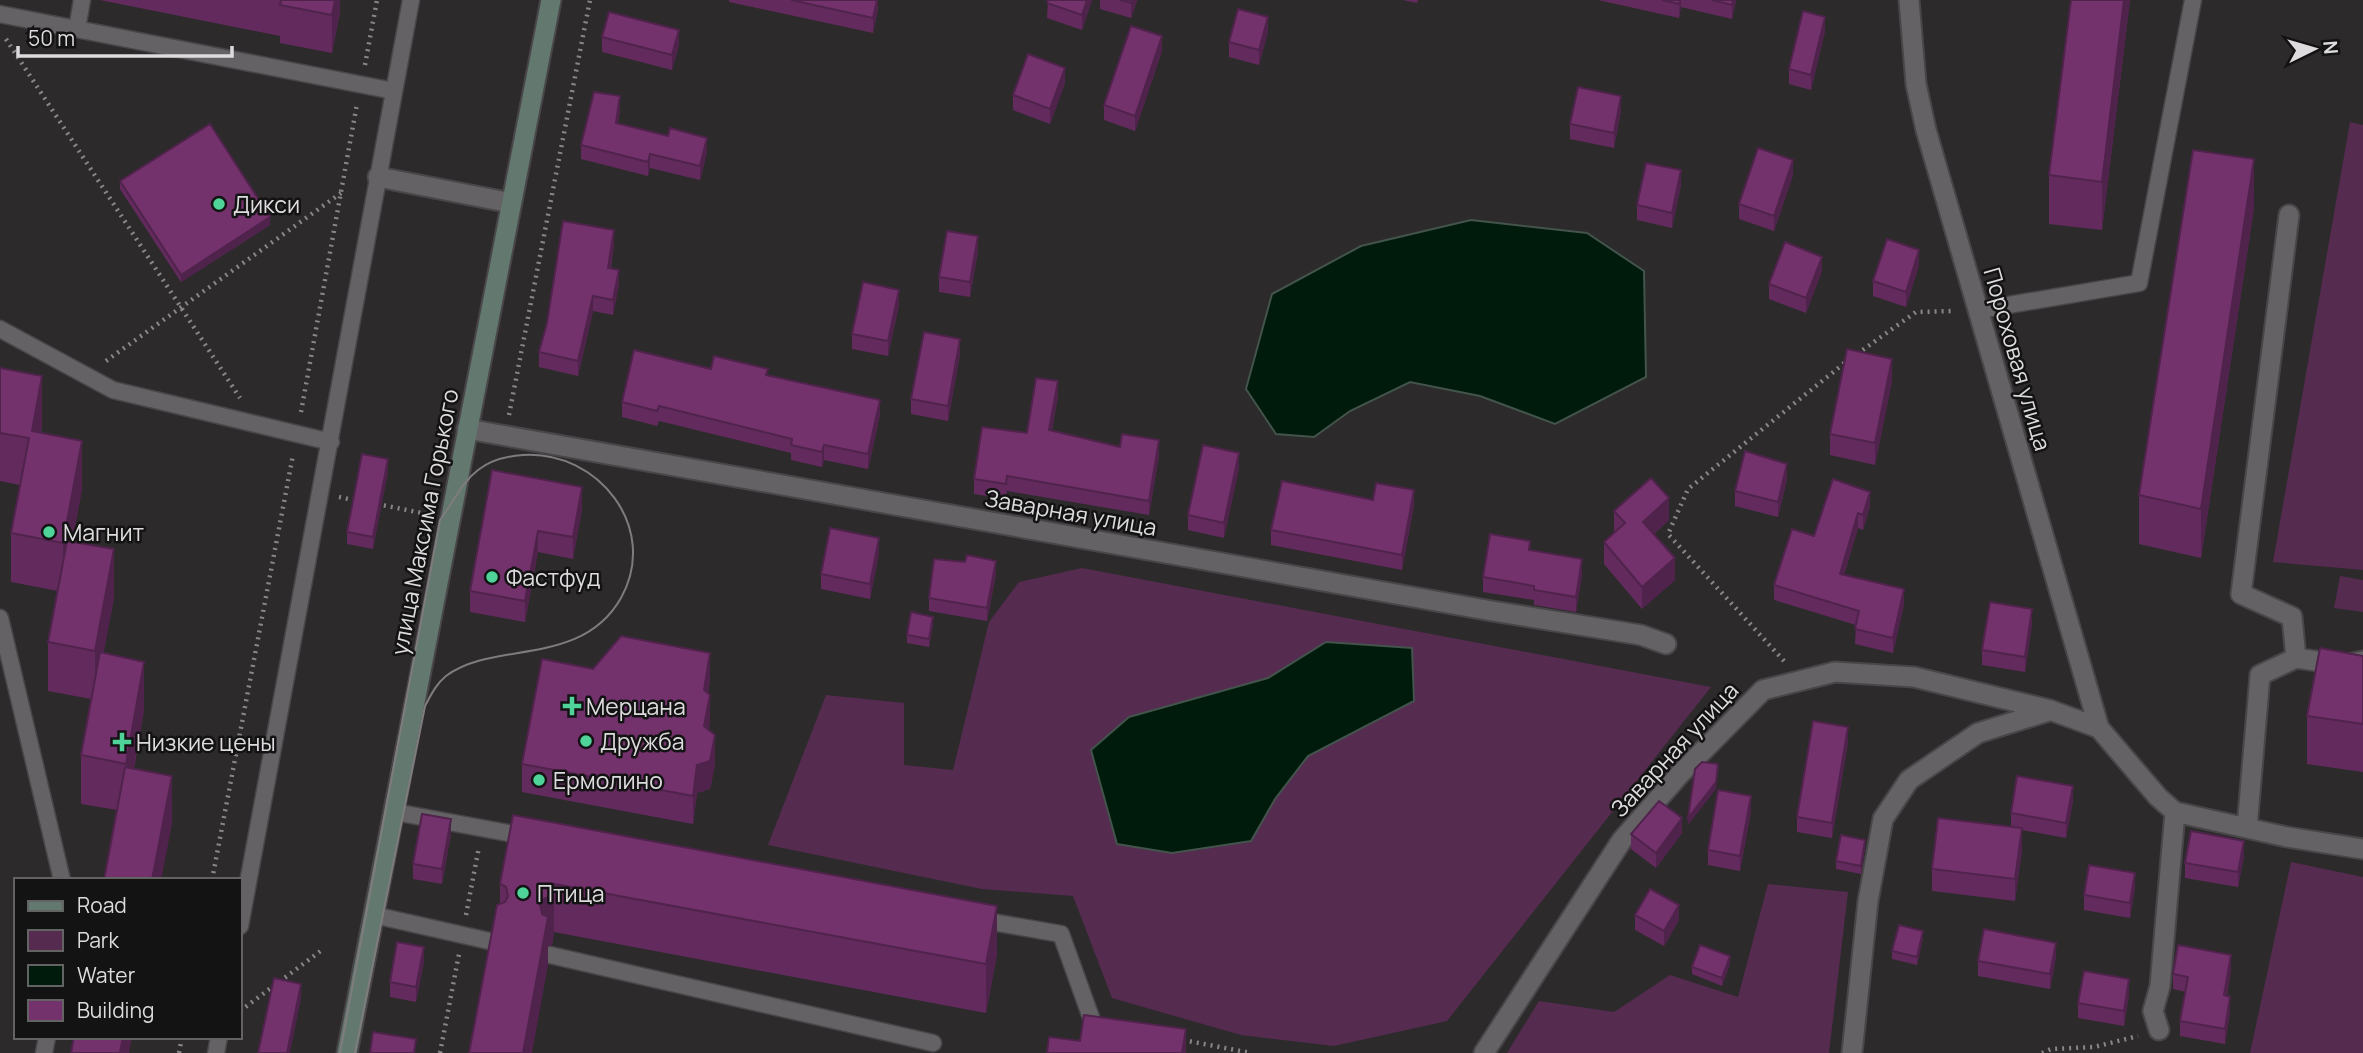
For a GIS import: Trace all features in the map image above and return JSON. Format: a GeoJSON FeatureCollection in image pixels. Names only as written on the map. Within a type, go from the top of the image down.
{"type":"FeatureCollection","features":[{"type":"Feature","properties":{"kind":"main road","name":"улица Максима Горького"},"geometry":{"type":"LineString","coordinates":[[347,1053],[551,0]]}},
{"type":"Feature","properties":{"kind":"street","name":"Пороховая улица"},"geometry":{"type":"LineString","coordinates":[[1909,0],[1916,83],[1926,130],[2099,728]]}},
{"type":"Feature","properties":{"kind":"street"},"geometry":{"type":"LineString","coordinates":[[378,177],[511,203]]}},
{"type":"Feature","properties":{"kind":"street"},"geometry":{"type":"LineString","coordinates":[[2289,215],[2241,594],[2292,617],[2296,658]]}},
{"type":"Feature","properties":{"kind":"street","name":"Заварная улица"},"geometry":{"type":"LineString","coordinates":[[467,429],[1492,611],[1641,635],[1666,644]]}},
{"type":"Feature","properties":{"kind":"street"},"geometry":{"type":"LineString","coordinates":[[2248,828],[2260,675],[2296,658],[2343,665],[2363,661]]}},
{"type":"Feature","properties":{"kind":"street","name":"Заварная улица"},"geometry":{"type":"LineString","coordinates":[[1484,1053],[1622,840],[1680,774],[1763,690],[1835,672],[1914,677],[2050,710],[2099,728],[2158,797],[2175,812]]}},
{"type":"Feature","properties":{"kind":"street"},"geometry":{"type":"LineString","coordinates":[[1852,1053],[1868,901],[1883,819],[1909,780],[1978,733],[2050,710]]}},
{"type":"Feature","properties":{"kind":"street"},"geometry":{"type":"LineString","coordinates":[[2159,1030],[2153,1011],[2160,986],[2175,812],[2363,849]]}},
{"type":"Feature","properties":{"kind":"lane"},"geometry":{"type":"LineString","coordinates":[[77,29],[82,0]]}},
{"type":"Feature","properties":{"kind":"lane"},"geometry":{"type":"LineString","coordinates":[[242,915],[411,0]]}},
{"type":"Feature","properties":{"kind":"lane"},"geometry":{"type":"LineString","coordinates":[[1979,310],[2139,283],[2193,0]]}},
{"type":"Feature","properties":{"kind":"lane"},"geometry":{"type":"LineString","coordinates":[[0,14],[394,91]]}},
{"type":"Feature","properties":{"kind":"lane"},"geometry":{"type":"LineString","coordinates":[[0,329],[113,390],[331,442]]}},
{"type":"Feature","properties":{"kind":"lane"},"geometry":{"type":"LineString","coordinates":[[0,618],[62,878]]}},
{"type":"Feature","properties":{"kind":"lane"},"geometry":{"type":"LineString","coordinates":[[394,812],[550,840]]}},
{"type":"Feature","properties":{"kind":"lane"},"geometry":{"type":"LineString","coordinates":[[374,915],[498,943]]}},
{"type":"Feature","properties":{"kind":"lane"},"geometry":{"type":"LineString","coordinates":[[953,915],[1061,934],[1093,1023]]}},
{"type":"Feature","properties":{"kind":"lane"},"geometry":{"type":"LineString","coordinates":[[550,955],[933,1042]]}},
{"type":"Feature","properties":{"kind":"path"},"geometry":{"type":"LineString","coordinates":[[505,436],[590,0]]}},
{"type":"Feature","properties":{"kind":"path"},"geometry":{"type":"LineString","coordinates":[[0,29],[257,424]]}},
{"type":"Feature","properties":{"kind":"path"},"geometry":{"type":"LineString","coordinates":[[85,375],[341,193]]}},
{"type":"Feature","properties":{"kind":"path"},"geometry":{"type":"LineString","coordinates":[[1802,680],[1668,534],[1689,489],[1827,375],[1916,312],[1979,310]]}},
{"type":"Feature","properties":{"kind":"path"},"geometry":{"type":"LineString","coordinates":[[321,494],[362,502]]}},
{"type":"Feature","properties":{"kind":"path"},"geometry":{"type":"LineString","coordinates":[[375,504],[449,518]]}},
{"type":"Feature","properties":{"kind":"path"},"geometry":{"type":"LineString","coordinates":[[242,1009],[322,950]]}},
{"type":"Feature","properties":{"kind":"path"},"geometry":{"type":"LineString","coordinates":[[2042,1053],[2051,1049],[2094,1047],[2159,1030]]}},
{"type":"Feature","properties":{"kind":"path"},"geometry":{"type":"LineString","coordinates":[[1172,1038],[1251,1053]]}},
{"type":"Feature","properties":{"kind":"green space"},"geometry":{"type":"Polygon","coordinates":[[[2350,122],[2363,125],[2363,570],[2273,562],[2350,122]]]}},
{"type":"Feature","properties":{"kind":"green space"},"geometry":{"type":"Polygon","coordinates":[[[1082,568],[1711,687],[1447,1021],[1334,1046],[1241,1035],[1112,998],[1073,896],[982,889],[768,845],[826,695],[904,703],[904,765],[953,770],[989,622],[1019,582],[1082,568]]]}},
{"type":"Feature","properties":{"kind":"green space"},"geometry":{"type":"Polygon","coordinates":[[[2340,576],[2363,580],[2363,612],[2334,608],[2340,576]]]}},
{"type":"Feature","properties":{"kind":"green space"},"geometry":{"type":"Polygon","coordinates":[[[2291,862],[2363,877],[2363,1053],[2250,1053],[2291,862]]]}},
{"type":"Feature","properties":{"kind":"green space"},"geometry":{"type":"Polygon","coordinates":[[[1768,884],[1848,892],[1829,1053],[1507,1053],[1539,1001],[1614,1012],[1670,975],[1738,997],[1768,884]]]}},
{"type":"Feature","properties":{"kind":"water"},"geometry":{"type":"Polygon","coordinates":[[[1471,220],[1587,233],[1644,271],[1646,377],[1555,424],[1480,396],[1410,382],[1350,411],[1314,437],[1276,434],[1246,389],[1272,294],[1361,246],[1471,220]]]}},
{"type":"Feature","properties":{"kind":"water"},"geometry":{"type":"Polygon","coordinates":[[[1326,642],[1412,648],[1414,701],[1308,756],[1275,799],[1251,841],[1172,853],[1117,844],[1091,750],[1129,717],[1268,678],[1326,642]]]}},
{"type":"Feature","properties":{"kind":"building"},"geometry":{"type":"Polygon","coordinates":[[[281,0],[335,0],[332,15],[280,5],[281,0]]]}},
{"type":"Feature","properties":{"kind":"building"},"geometry":{"type":"Polygon","coordinates":[[[791,0],[877,0],[873,18],[791,0]]]}},
{"type":"Feature","properties":{"kind":"building"},"geometry":{"type":"Polygon","coordinates":[[[1048,0],[1087,0],[1082,15],[1047,3],[1048,0]]]}},
{"type":"Feature","properties":{"kind":"building"},"geometry":{"type":"Polygon","coordinates":[[[1662,0],[1680,0],[1679,4],[1662,0]]]}},
{"type":"Feature","properties":{"kind":"building"},"geometry":{"type":"Polygon","coordinates":[[[1712,0],[1733,0],[1732,5],[1712,0]]]}},
{"type":"Feature","properties":{"kind":"building"},"geometry":{"type":"Polygon","coordinates":[[[2071,0],[2124,0],[2102,182],[2049,175],[2071,0]]]}},
{"type":"Feature","properties":{"kind":"building"},"geometry":{"type":"Polygon","coordinates":[[[1238,9],[1268,17],[1259,50],[1229,42],[1238,9]]]}},
{"type":"Feature","properties":{"kind":"building"},"geometry":{"type":"Polygon","coordinates":[[[1803,11],[1825,17],[1811,75],[1789,69],[1803,11]]]}},
{"type":"Feature","properties":{"kind":"building"},"geometry":{"type":"Polygon","coordinates":[[[609,12],[679,30],[672,55],[602,37],[609,12]]]}},
{"type":"Feature","properties":{"kind":"building"},"geometry":{"type":"Polygon","coordinates":[[[1131,26],[1162,36],[1135,116],[1104,105],[1131,26]]]}},
{"type":"Feature","properties":{"kind":"building"},"geometry":{"type":"Polygon","coordinates":[[[1028,54],[1065,68],[1050,109],[1013,95],[1028,54]]]}},
{"type":"Feature","properties":{"kind":"building"},"geometry":{"type":"Polygon","coordinates":[[[1578,87],[1621,96],[1614,133],[1570,124],[1578,87]]]}},
{"type":"Feature","properties":{"kind":"building"},"geometry":{"type":"Polygon","coordinates":[[[594,92],[620,96],[616,123],[668,136],[670,128],[707,138],[700,166],[650,154],[648,162],[581,145],[594,92]]]}},
{"type":"Feature","properties":{"kind":"building"},"geometry":{"type":"Polygon","coordinates":[[[210,124],[270,217],[181,275],[120,181],[210,124]]]}},
{"type":"Feature","properties":{"kind":"building"},"geometry":{"type":"Polygon","coordinates":[[[1758,148],[1793,160],[1774,216],[1739,204],[1758,148]]]}},
{"type":"Feature","properties":{"kind":"building"},"geometry":{"type":"Polygon","coordinates":[[[2193,150],[2254,159],[2201,509],[2139,495],[2193,150]]]}},
{"type":"Feature","properties":{"kind":"building"},"geometry":{"type":"Polygon","coordinates":[[[1646,163],[1681,170],[1672,213],[1637,205],[1646,163]]]}},
{"type":"Feature","properties":{"kind":"building"},"geometry":{"type":"Polygon","coordinates":[[[563,221],[614,230],[608,268],[619,270],[613,300],[593,296],[578,361],[539,352],[547,323],[563,221]]]}},
{"type":"Feature","properties":{"kind":"building"},"geometry":{"type":"Polygon","coordinates":[[[947,231],[978,236],[970,282],[939,277],[947,231]]]}},
{"type":"Feature","properties":{"kind":"building"},"geometry":{"type":"Polygon","coordinates":[[[1887,239],[1919,250],[1906,292],[1873,281],[1887,239]]]}},
{"type":"Feature","properties":{"kind":"building"},"geometry":{"type":"Polygon","coordinates":[[[1785,242],[1822,257],[1806,298],[1769,284],[1785,242]]]}},
{"type":"Feature","properties":{"kind":"building"},"geometry":{"type":"Polygon","coordinates":[[[863,282],[899,290],[888,341],[852,334],[863,282]]]}},
{"type":"Feature","properties":{"kind":"building"},"geometry":{"type":"Polygon","coordinates":[[[924,332],[960,339],[948,406],[911,399],[924,332]]]}},
{"type":"Feature","properties":{"kind":"building"},"geometry":{"type":"Polygon","coordinates":[[[1847,349],[1892,359],[1875,443],[1830,434],[1847,349]]]}},
{"type":"Feature","properties":{"kind":"building"},"geometry":{"type":"Polygon","coordinates":[[[634,350],[711,369],[714,356],[768,369],[766,375],[880,400],[868,454],[824,445],[822,452],[791,445],[792,439],[659,406],[657,411],[622,402],[634,350]]]}},
{"type":"Feature","properties":{"kind":"building"},"geometry":{"type":"Polygon","coordinates":[[[0,368],[42,376],[32,431],[82,441],[63,543],[11,533],[29,438],[0,433],[0,368]]]}},
{"type":"Feature","properties":{"kind":"building"},"geometry":{"type":"Polygon","coordinates":[[[1036,378],[1058,381],[1049,430],[1120,447],[1122,434],[1159,440],[1149,501],[1007,476],[1006,484],[974,479],[982,427],[1027,433],[1036,378]]]}},
{"type":"Feature","properties":{"kind":"building"},"geometry":{"type":"Polygon","coordinates":[[[1203,445],[1239,453],[1224,523],[1188,515],[1203,445]]]}},
{"type":"Feature","properties":{"kind":"building"},"geometry":{"type":"Polygon","coordinates":[[[1745,451],[1787,464],[1778,502],[1735,491],[1745,451]]]}},
{"type":"Feature","properties":{"kind":"building"},"geometry":{"type":"Polygon","coordinates":[[[362,454],[388,459],[373,537],[347,532],[362,454]]]}},
{"type":"Feature","properties":{"kind":"building"},"geometry":{"type":"Polygon","coordinates":[[[492,470],[582,487],[573,537],[538,531],[525,601],[470,591],[492,470]]]}},
{"type":"Feature","properties":{"kind":"building"},"geometry":{"type":"Polygon","coordinates":[[[1651,478],[1669,498],[1643,522],[1675,558],[1642,587],[1604,542],[1625,523],[1614,511],[1651,478]]]}},
{"type":"Feature","properties":{"kind":"building"},"geometry":{"type":"Polygon","coordinates":[[[1833,479],[1870,492],[1863,515],[1858,513],[1840,574],[1904,589],[1893,638],[1855,629],[1859,611],[1774,585],[1792,529],[1814,536],[1833,479]]]}},
{"type":"Feature","properties":{"kind":"building"},"geometry":{"type":"Polygon","coordinates":[[[1282,481],[1373,500],[1376,483],[1414,490],[1402,555],[1271,530],[1282,481]]]}},
{"type":"Feature","properties":{"kind":"building"},"geometry":{"type":"Polygon","coordinates":[[[830,528],[879,538],[870,584],[821,574],[830,528]]]}},
{"type":"Feature","properties":{"kind":"building"},"geometry":{"type":"Polygon","coordinates":[[[1490,534],[1530,541],[1529,550],[1582,559],[1576,597],[1483,577],[1490,534]]]}},
{"type":"Feature","properties":{"kind":"building"},"geometry":{"type":"Polygon","coordinates":[[[67,541],[114,549],[95,651],[48,642],[67,541]]]}},
{"type":"Feature","properties":{"kind":"building"},"geometry":{"type":"Polygon","coordinates":[[[967,555],[996,561],[987,608],[929,598],[934,559],[965,562],[967,555]]]}},
{"type":"Feature","properties":{"kind":"building"},"geometry":{"type":"Polygon","coordinates":[[[1990,602],[2032,609],[2025,657],[1982,650],[1990,602]]]}},
{"type":"Feature","properties":{"kind":"building"},"geometry":{"type":"Polygon","coordinates":[[[911,612],[933,617],[929,639],[907,635],[911,612]]]}},
{"type":"Feature","properties":{"kind":"building"},"geometry":{"type":"Polygon","coordinates":[[[621,636],[710,653],[704,690],[710,695],[704,726],[715,735],[710,761],[697,765],[693,796],[522,764],[542,659],[593,669],[621,636]]]}},
{"type":"Feature","properties":{"kind":"building"},"geometry":{"type":"Polygon","coordinates":[[[2320,648],[2363,656],[2363,724],[2307,716],[2320,648]]]}},
{"type":"Feature","properties":{"kind":"building"},"geometry":{"type":"Polygon","coordinates":[[[100,652],[144,662],[126,764],[81,755],[100,652]]]}},
{"type":"Feature","properties":{"kind":"building"},"geometry":{"type":"Polygon","coordinates":[[[1813,721],[1848,727],[1832,823],[1797,817],[1813,721]]]}},
{"type":"Feature","properties":{"kind":"building"},"geometry":{"type":"Polygon","coordinates":[[[1702,762],[1718,764],[1716,782],[1688,818],[1695,769],[1702,762]]]}},
{"type":"Feature","properties":{"kind":"building"},"geometry":{"type":"Polygon","coordinates":[[[125,767],[172,776],[152,878],[104,878],[125,767]]]}},
{"type":"Feature","properties":{"kind":"building"},"geometry":{"type":"Polygon","coordinates":[[[2017,776],[2073,786],[2066,823],[2011,813],[2017,776]]]}},
{"type":"Feature","properties":{"kind":"building"},"geometry":{"type":"Polygon","coordinates":[[[1718,790],[1751,796],[1740,856],[1708,850],[1718,790]]]}},
{"type":"Feature","properties":{"kind":"building"},"geometry":{"type":"Polygon","coordinates":[[[1659,801],[1682,818],[1656,853],[1631,834],[1659,801]]]}},
{"type":"Feature","properties":{"kind":"building"},"geometry":{"type":"Polygon","coordinates":[[[422,814],[451,819],[442,869],[413,864],[422,814]]]}},
{"type":"Feature","properties":{"kind":"building"},"geometry":{"type":"Polygon","coordinates":[[[513,815],[997,906],[986,964],[554,884],[552,896],[543,899],[540,905],[542,914],[548,917],[523,1053],[469,1053],[497,905],[505,902],[508,896],[506,887],[500,884],[513,815]]]}},
{"type":"Feature","properties":{"kind":"building"},"geometry":{"type":"Polygon","coordinates":[[[1938,818],[2022,828],[2015,879],[1932,869],[1938,818]]]}},
{"type":"Feature","properties":{"kind":"building"},"geometry":{"type":"Polygon","coordinates":[[[2191,831],[2244,841],[2238,872],[2185,863],[2191,831]]]}},
{"type":"Feature","properties":{"kind":"building"},"geometry":{"type":"Polygon","coordinates":[[[1841,835],[1865,840],[1861,866],[1836,861],[1841,835]]]}},
{"type":"Feature","properties":{"kind":"building"},"geometry":{"type":"Polygon","coordinates":[[[2089,865],[2135,873],[2130,903],[2084,895],[2089,865]]]}},
{"type":"Feature","properties":{"kind":"building"},"geometry":{"type":"Polygon","coordinates":[[[1650,889],[1679,905],[1664,931],[1635,915],[1650,889]]]}},
{"type":"Feature","properties":{"kind":"building"},"geometry":{"type":"Polygon","coordinates":[[[1899,925],[1923,931],[1917,957],[1892,951],[1899,925]]]}},
{"type":"Feature","properties":{"kind":"building"},"geometry":{"type":"Polygon","coordinates":[[[1984,929],[2056,943],[2050,974],[1978,961],[1984,929]]]}},
{"type":"Feature","properties":{"kind":"building"},"geometry":{"type":"Polygon","coordinates":[[[397,942],[424,947],[416,987],[390,982],[397,942]]]}},
{"type":"Feature","properties":{"kind":"building"},"geometry":{"type":"Polygon","coordinates":[[[1700,945],[1730,956],[1722,978],[1692,967],[1700,945]]]}},
{"type":"Feature","properties":{"kind":"building"},"geometry":{"type":"Polygon","coordinates":[[[2178,945],[2231,955],[2224,995],[2230,997],[2225,1029],[2180,1021],[2188,977],[2173,974],[2178,945]]]}},
{"type":"Feature","properties":{"kind":"building"},"geometry":{"type":"Polygon","coordinates":[[[2084,971],[2129,979],[2124,1011],[2078,1003],[2084,971]]]}},
{"type":"Feature","properties":{"kind":"building"},"geometry":{"type":"Polygon","coordinates":[[[274,978],[301,984],[287,1053],[258,1053],[274,978]]]}},
{"type":"Feature","properties":{"kind":"building"},"geometry":{"type":"Polygon","coordinates":[[[1084,1015],[1186,1029],[1182,1053],[1047,1053],[1049,1037],[1080,1041],[1084,1015]]]}},
{"type":"Feature","properties":{"kind":"building"},"geometry":{"type":"Polygon","coordinates":[[[373,1032],[416,1039],[414,1053],[370,1053],[373,1032]]]}},
{"type":"Feature","properties":{"kind":"building"},"geometry":{"type":"Polygon","coordinates":[[[74,1039],[123,1039],[120,1053],[71,1053],[74,1039]]]}},
{"type":"Feature","properties":{"kind":"tram line"},"geometry":{"type":"LineString","coordinates":[[340,1053],[440,520],[467,481],[478,470],[494,461],[523,455],[550,457],[575,465],[597,480],[615,498],[627,521],[633,545],[631,572],[621,598],[604,620],[584,635],[561,644],[466,665],[446,676],[425,706],[355,1053]]}},
{"type":"Feature","properties":{"kind":"place","name":"Дикси"},"geometry":{"type":"Point","coordinates":[219,204]}},
{"type":"Feature","properties":{"kind":"place","name":"Магнит"},"geometry":{"type":"Point","coordinates":[49,532]}},
{"type":"Feature","properties":{"kind":"place","name":"Фастфуд"},"geometry":{"type":"Point","coordinates":[492,577]}},
{"type":"Feature","properties":{"kind":"place","name":"Мерцана"},"geometry":{"type":"Point","coordinates":[572,706]}},
{"type":"Feature","properties":{"kind":"place","name":"Дружба"},"geometry":{"type":"Point","coordinates":[586,741]}},
{"type":"Feature","properties":{"kind":"place","name":"Низкие цены"},"geometry":{"type":"Point","coordinates":[122,742]}},
{"type":"Feature","properties":{"kind":"place","name":"Ермолино"},"geometry":{"type":"Point","coordinates":[539,780]}},
{"type":"Feature","properties":{"kind":"place","name":"Птица"},"geometry":{"type":"Point","coordinates":[523,893]}}]}
